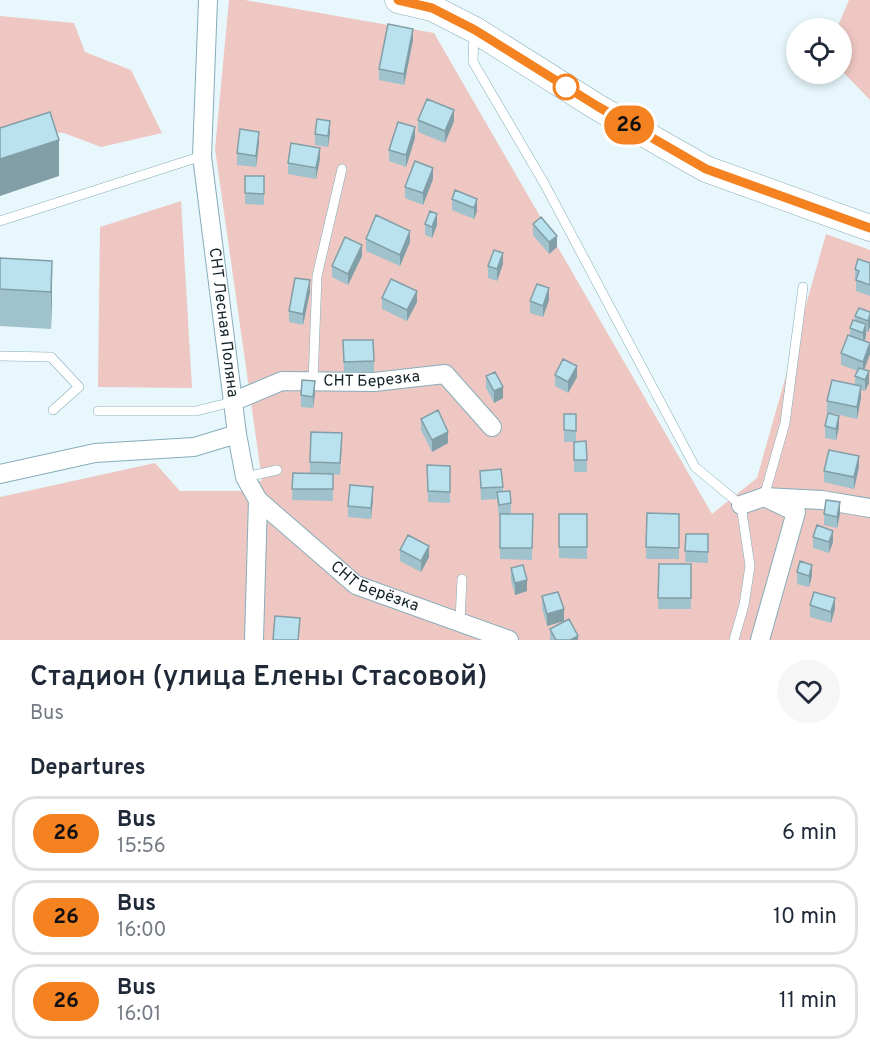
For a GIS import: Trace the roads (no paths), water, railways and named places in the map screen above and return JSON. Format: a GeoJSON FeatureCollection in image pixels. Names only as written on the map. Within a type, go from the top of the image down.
{"type":"FeatureCollection","features":[{"type":"Feature","properties":{"kind":"main road"},"geometry":{"type":"LineString","coordinates":[[398,0],[432,8],[475,30],[597,106],[706,169],[870,228]]}},
{"type":"Feature","properties":{"kind":"street","name":"СНТ Лесная Поляна"},"geometry":{"type":"LineString","coordinates":[[208,0],[202,156],[237,434],[245,477],[258,500]]}},
{"type":"Feature","properties":{"kind":"street","name":"СНТ Березка"},"geometry":{"type":"LineString","coordinates":[[232,402],[282,381],[374,382],[445,374],[492,427]]}},
{"type":"Feature","properties":{"kind":"street"},"geometry":{"type":"LineString","coordinates":[[0,474],[95,453],[194,447],[237,434]]}},
{"type":"Feature","properties":{"kind":"street"},"geometry":{"type":"LineString","coordinates":[[760,640],[796,512],[764,497]]}},
{"type":"Feature","properties":{"kind":"street"},"geometry":{"type":"LineString","coordinates":[[741,505],[764,497],[822,500],[870,508]]}},
{"type":"Feature","properties":{"kind":"street"},"geometry":{"type":"LineString","coordinates":[[254,640],[258,500]]}},
{"type":"Feature","properties":{"kind":"street","name":"СНТ Берёзка"},"geometry":{"type":"LineString","coordinates":[[258,500],[356,585],[509,640]]}},
{"type":"Feature","properties":{"kind":"lane"},"geometry":{"type":"LineString","coordinates":[[475,30],[473,62],[544,183],[695,467],[741,505],[750,566],[744,605],[734,640]]}},
{"type":"Feature","properties":{"kind":"lane"},"geometry":{"type":"LineString","coordinates":[[0,221],[202,156]]}},
{"type":"Feature","properties":{"kind":"lane"},"geometry":{"type":"LineString","coordinates":[[313,381],[317,276],[342,169]]}},
{"type":"Feature","properties":{"kind":"lane"},"geometry":{"type":"LineString","coordinates":[[764,497],[785,423],[803,287]]}},
{"type":"Feature","properties":{"kind":"lane"},"geometry":{"type":"LineString","coordinates":[[0,356],[51,357],[79,387],[53,410]]}},
{"type":"Feature","properties":{"kind":"lane"},"geometry":{"type":"LineString","coordinates":[[98,411],[196,411],[232,402]]}},
{"type":"Feature","properties":{"kind":"lane"},"geometry":{"type":"LineString","coordinates":[[245,477],[277,470]]}},
{"type":"Feature","properties":{"kind":"lane"},"geometry":{"type":"LineString","coordinates":[[460,621],[462,579]]}}]}
